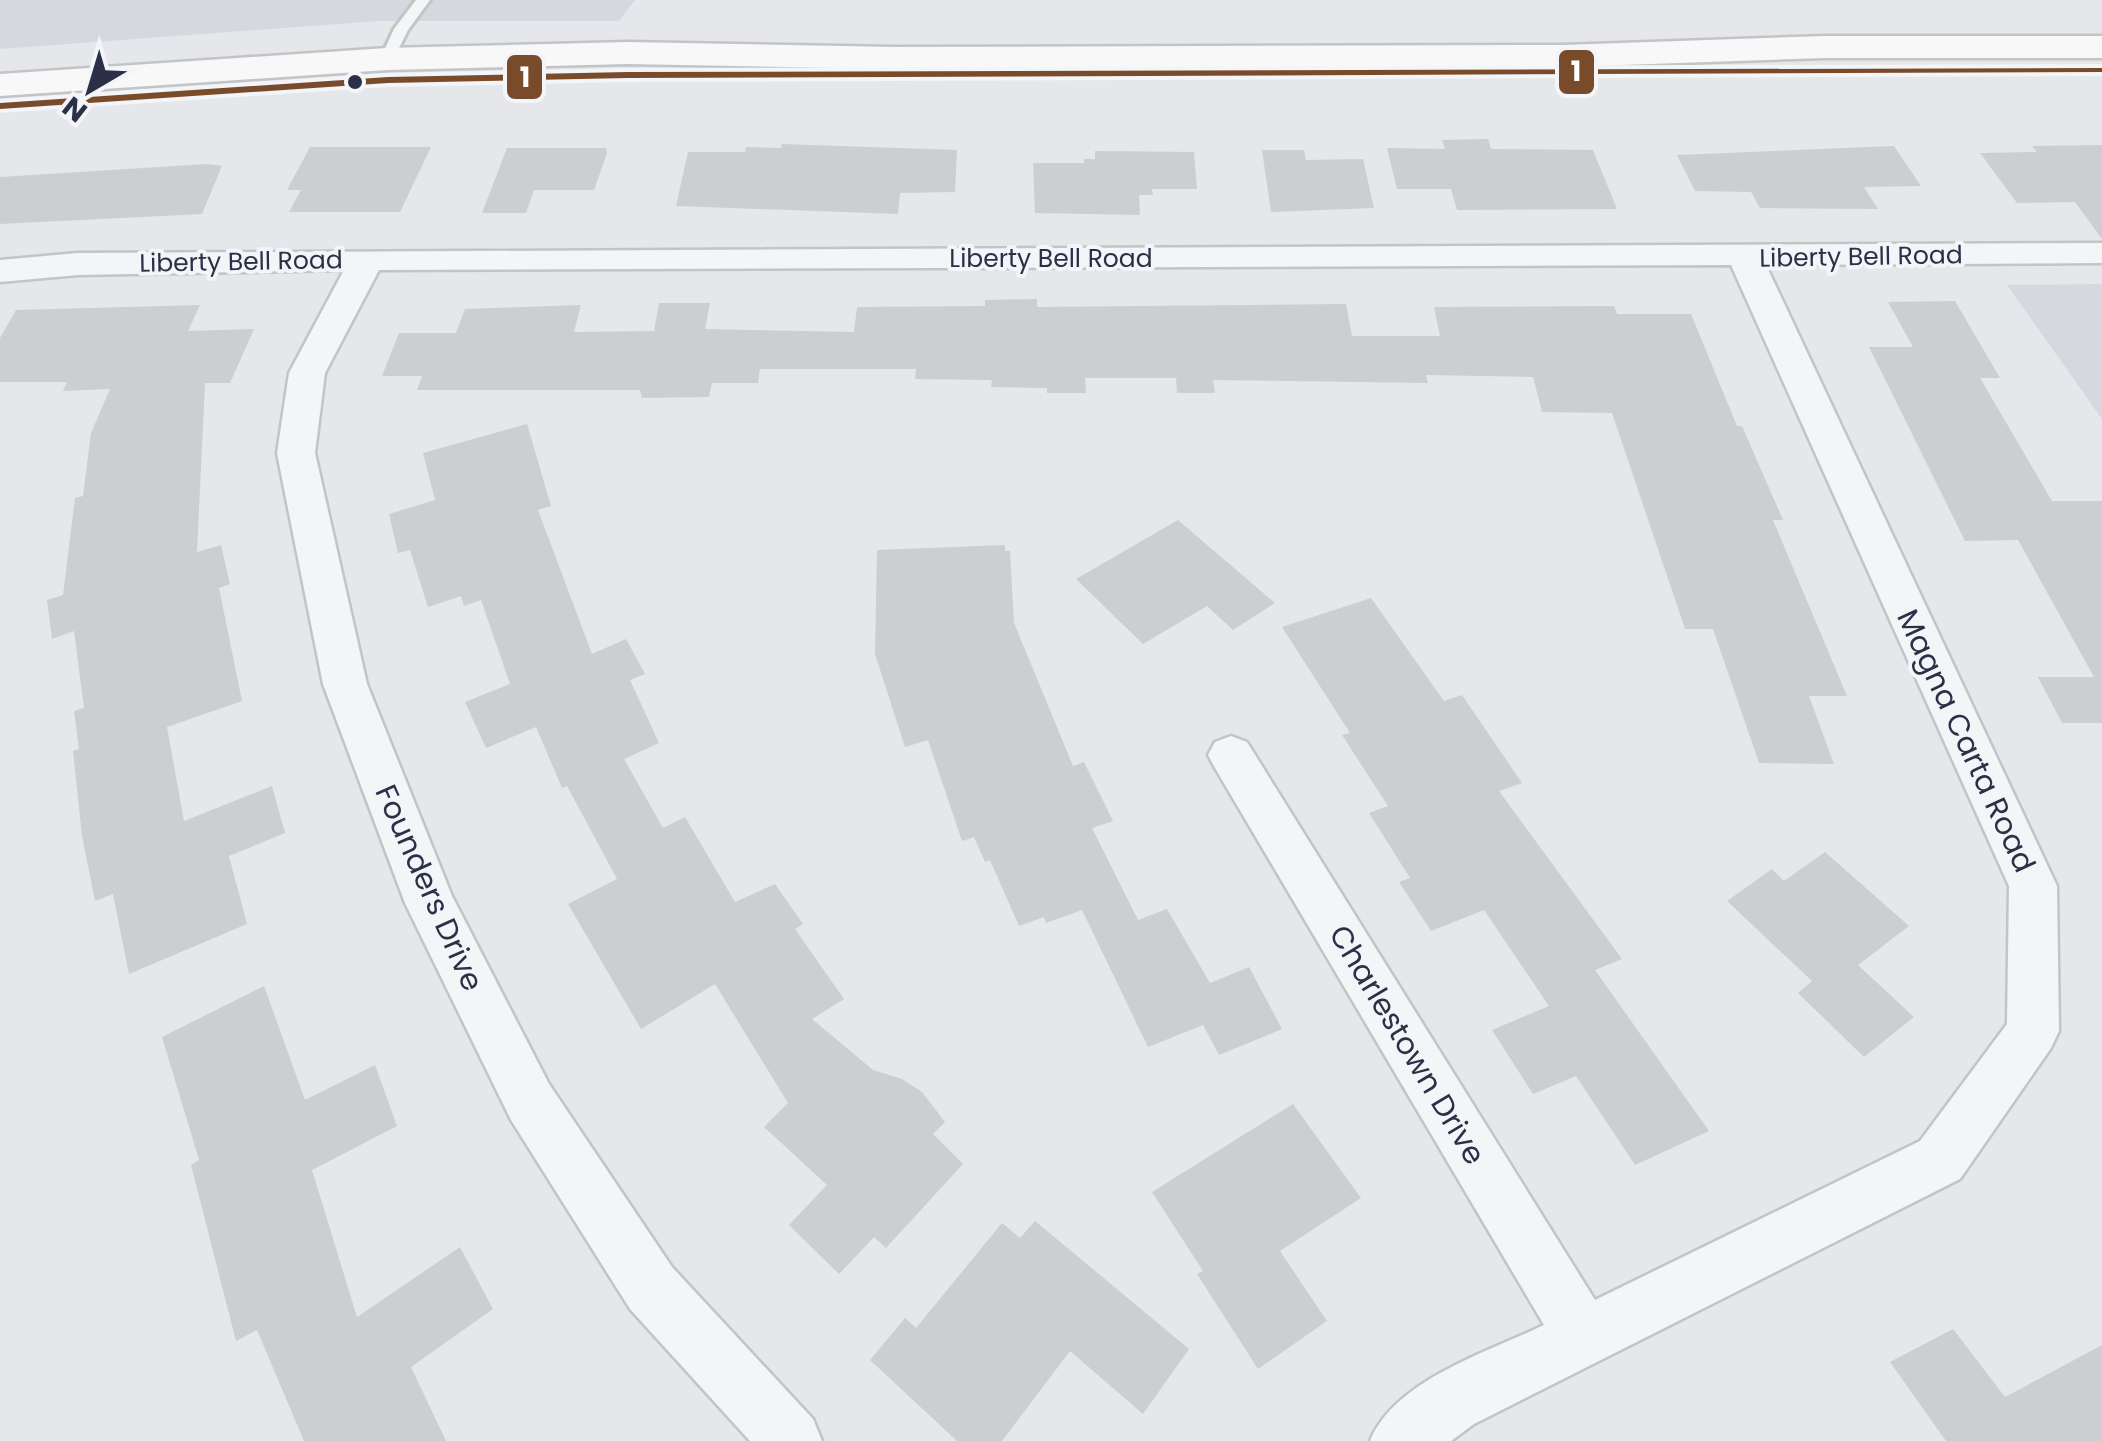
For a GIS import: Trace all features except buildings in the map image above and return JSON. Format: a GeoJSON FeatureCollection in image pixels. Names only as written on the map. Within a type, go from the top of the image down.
{"type":"FeatureCollection","features":[{"type":"Feature","properties":{"kind":"main road"},"geometry":{"type":"LineString","coordinates":[[0,85],[388,59],[628,54],[874,58],[1563,56],[1825,48],[2102,48]]}},
{"type":"Feature","properties":{"kind":"main road"},"geometry":{"type":"LineString","coordinates":[[0,106],[388,80],[608,75],[2102,70]]}},
{"type":"Feature","properties":{"kind":"street","name":"Liberty Bell Road"},"geometry":{"type":"LineString","coordinates":[[0,271],[78,264],[367,259],[2102,254]]}},
{"type":"Feature","properties":{"kind":"street","name":"Magna Carta Road"},"geometry":{"type":"LineString","coordinates":[[1402,1441],[1452,1402],[1940,1160],[2033,1031],[2032,886],[1745,257]]}},
{"type":"Feature","properties":{"kind":"street","name":"Founders Drive"},"geometry":{"type":"LineString","coordinates":[[367,259],[307,373],[296,453],[345,684],[430,903],[530,1102],[651,1288],[791,1441]]}},
{"type":"Feature","properties":{"kind":"street","name":"Charlestown Drive"},"geometry":{"type":"LineString","coordinates":[[1230,755],[1583,1335]]}},
{"type":"Feature","properties":{"kind":"lane"},"geometry":{"type":"LineString","coordinates":[[388,59],[401,29],[423,0]]}},
{"type":"Feature","properties":{"kind":"shaded area"},"geometry":{"type":"Polygon","coordinates":[[[0,0],[635,0],[619,21],[379,21],[0,49],[0,0]]]}},
{"type":"Feature","properties":{"kind":"shaded area"},"geometry":{"type":"Polygon","coordinates":[[[2102,284],[2102,419],[2007,285],[2102,284]]]}},
{"type":"Feature","properties":{"kind":"transit line","name":"1"},"geometry":{"type":"LineString","coordinates":[[0,106],[388,80],[628,75],[2102,70]]}}]}
